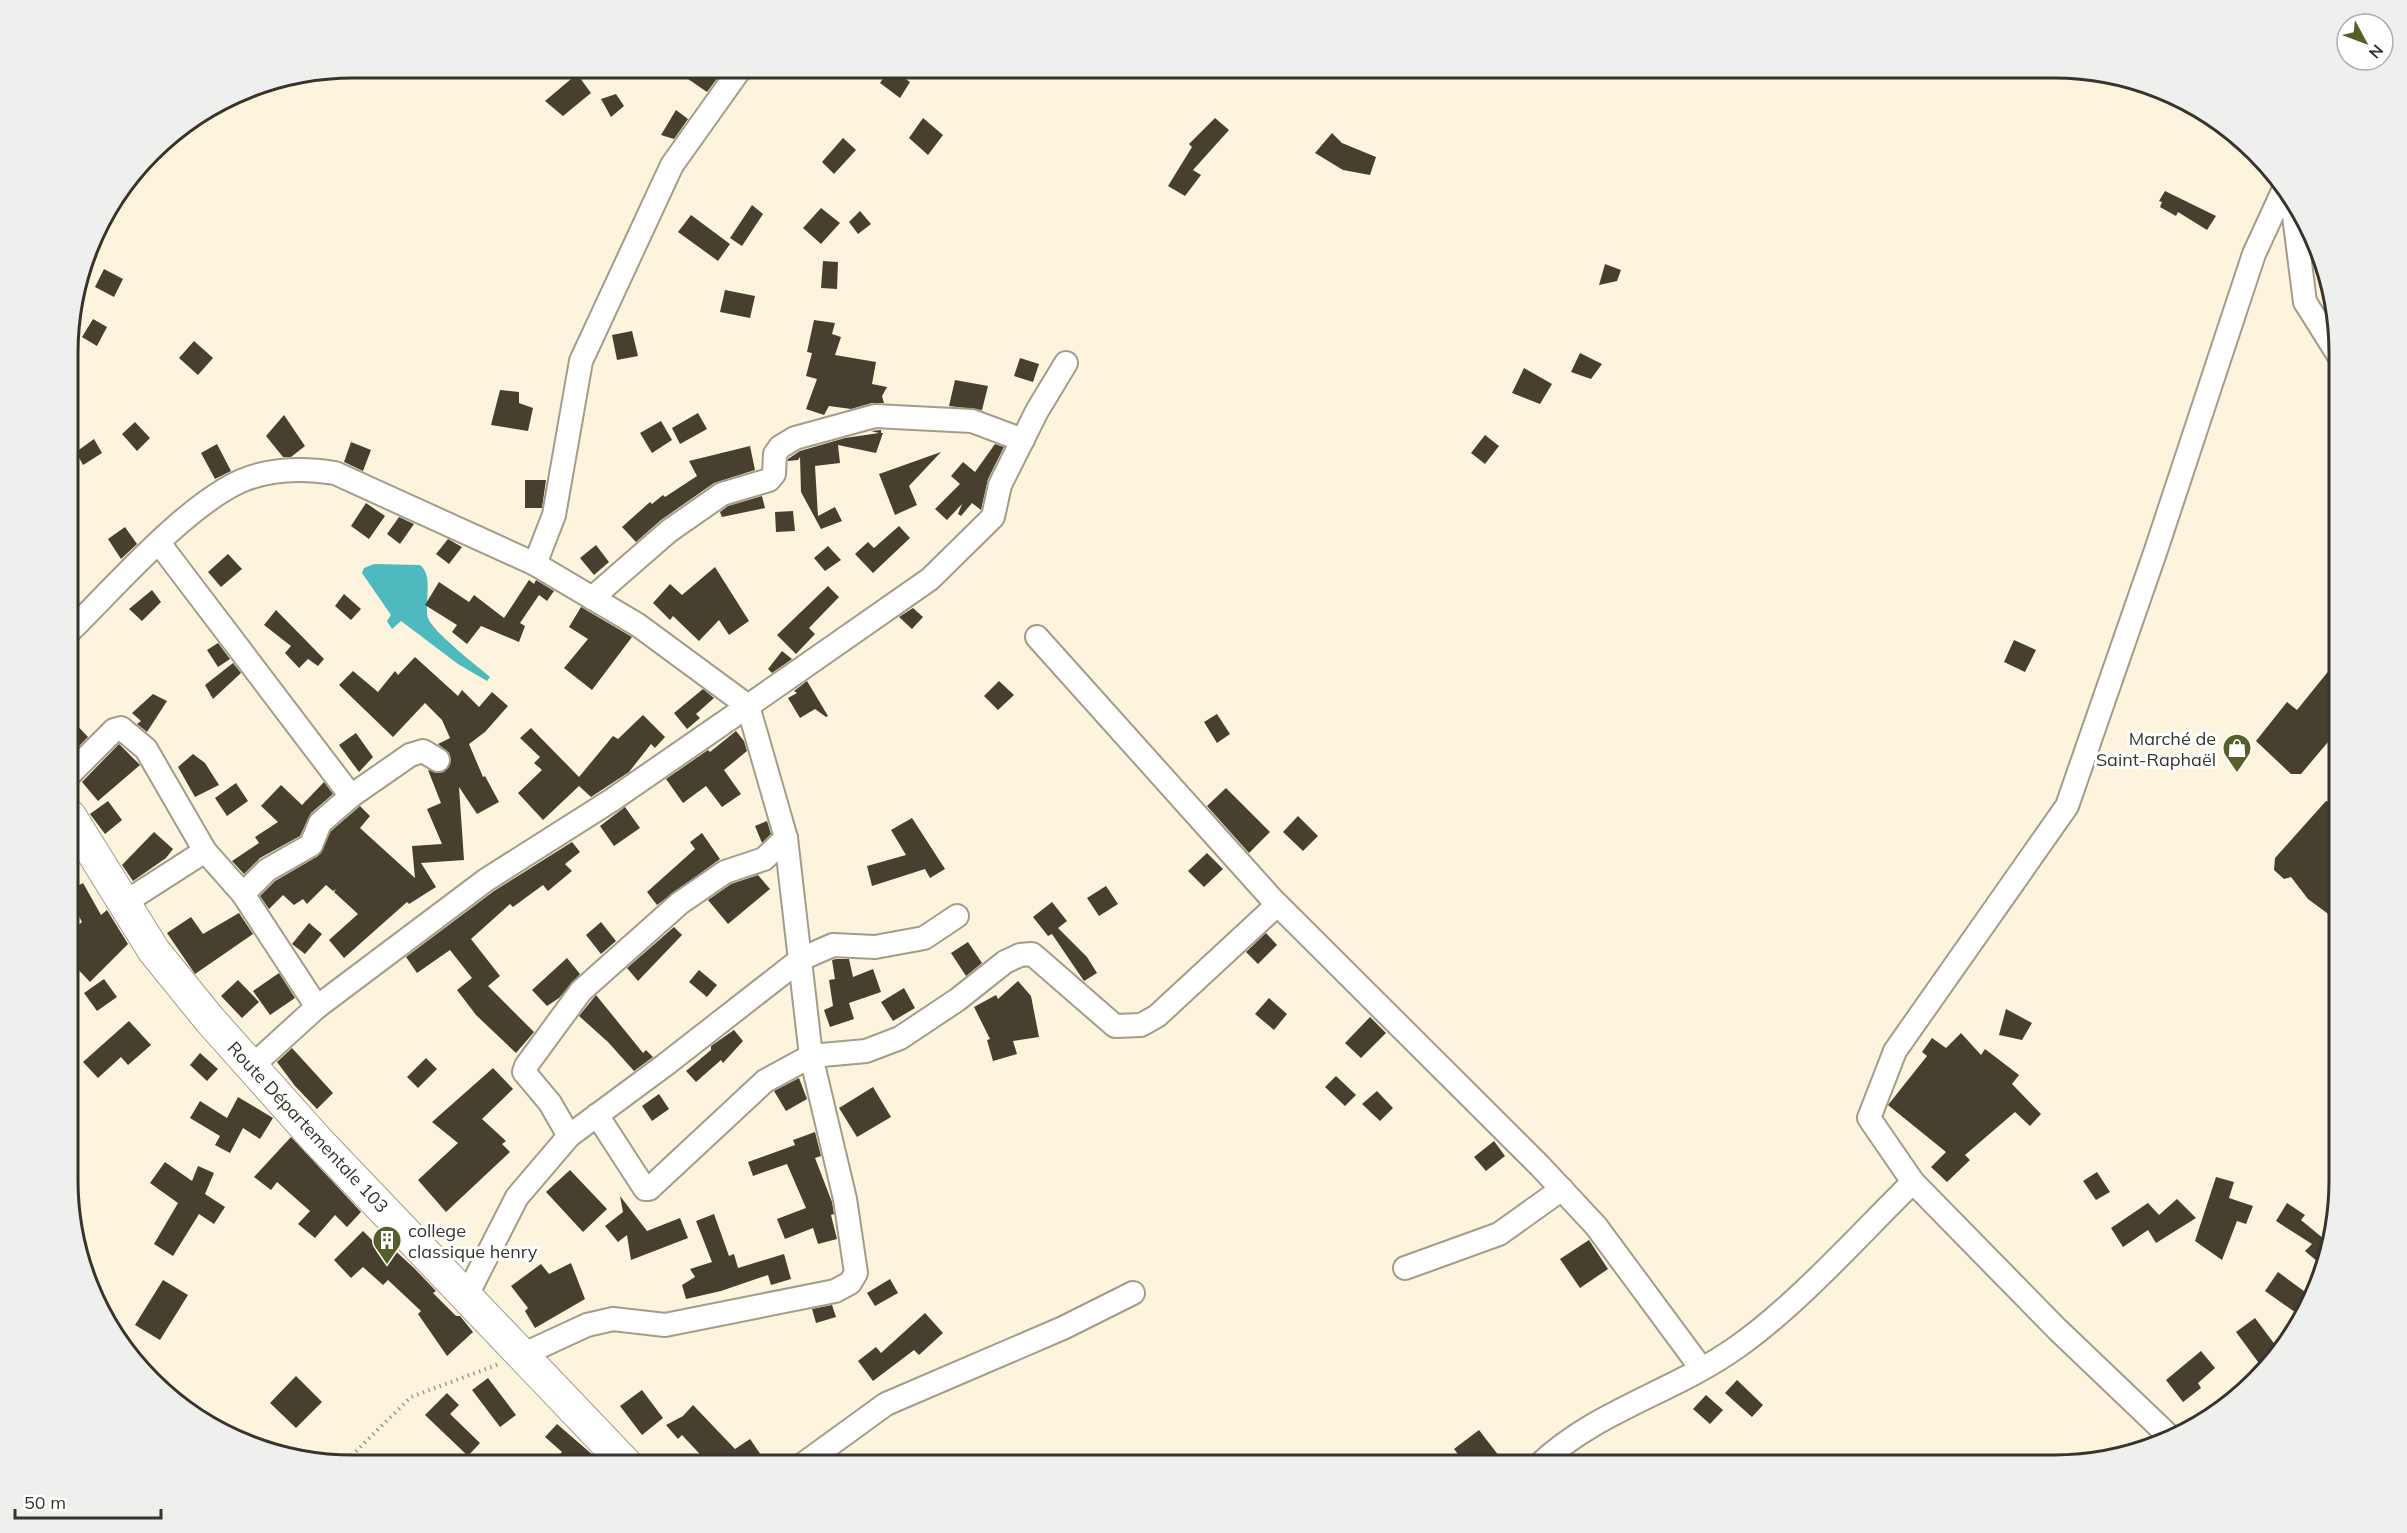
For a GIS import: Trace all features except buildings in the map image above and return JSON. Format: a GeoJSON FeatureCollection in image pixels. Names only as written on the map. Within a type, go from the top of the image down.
{"type":"FeatureCollection","features":[{"type":"Feature","properties":{"kind":"main road","name":"Route Départementale 103"},"geometry":{"type":"LineString","coordinates":[[78,829],[154,951],[251,1067],[317,1140],[617,1455]]}},
{"type":"Feature","properties":{"kind":"street"},"geometry":{"type":"LineString","coordinates":[[535,564],[554,515],[581,361],[672,165],[734,78]]}},
{"type":"Feature","properties":{"kind":"street"},"geometry":{"type":"LineString","coordinates":[[2164,1432],[2057,1329],[1912,1182],[1869,1118],[1896,1051],[2067,806],[2156,550],[2254,254],[2280,197]]}},
{"type":"Feature","properties":{"kind":"street"},"geometry":{"type":"LineString","coordinates":[[2295,221],[2306,302],[2328,338]]}},
{"type":"Feature","properties":{"kind":"street"},"geometry":{"type":"LineString","coordinates":[[251,1067],[317,1007],[486,880],[612,800],[930,579],[993,517],[1000,485],[1066,363]]}},
{"type":"Feature","properties":{"kind":"street"},"geometry":{"type":"LineString","coordinates":[[592,598],[669,531],[722,494],[769,480],[774,474],[775,454],[780,447],[795,438],[875,416],[972,421],[1023,440]]}},
{"type":"Feature","properties":{"kind":"street"},"geometry":{"type":"LineString","coordinates":[[78,623],[159,543],[208,501],[242,481],[273,472],[304,468],[335,473],[535,564],[638,626],[748,706],[786,838],[811,1056],[845,1199],[856,1273],[850,1283],[835,1291],[665,1325],[613,1319],[587,1324],[522,1355]]}},
{"type":"Feature","properties":{"kind":"street"},"geometry":{"type":"LineString","coordinates":[[159,543],[351,796]]}},
{"type":"Feature","properties":{"kind":"street"},"geometry":{"type":"LineString","coordinates":[[1037,636],[1277,904],[1562,1189],[1596,1226],[1630,1268],[1701,1368]]}},
{"type":"Feature","properties":{"kind":"street"},"geometry":{"type":"LineString","coordinates":[[78,766],[114,730],[121,728],[146,749],[206,851],[243,894],[317,1007]]}},
{"type":"Feature","properties":{"kind":"street"},"geometry":{"type":"LineString","coordinates":[[243,894],[267,870],[311,845],[320,823],[351,796],[417,752],[423,751],[438,760]]}},
{"type":"Feature","properties":{"kind":"street"},"geometry":{"type":"LineString","coordinates":[[569,1136],[550,1103],[527,1077],[524,1072],[526,1066],[581,992],[680,903],[725,872],[764,859],[786,838]]}},
{"type":"Feature","properties":{"kind":"street"},"geometry":{"type":"LineString","coordinates":[[124,903],[206,851]]}},
{"type":"Feature","properties":{"kind":"street"},"geometry":{"type":"LineString","coordinates":[[597,1115],[645,1188],[649,1189],[765,1081],[811,1056],[866,1051],[900,1038],[957,1000],[1005,962],[1020,955],[1032,954],[1115,1026],[1141,1025],[1156,1016],[1277,904]]}},
{"type":"Feature","properties":{"kind":"street"},"geometry":{"type":"LineString","coordinates":[[467,1295],[517,1197],[569,1136],[665,1065],[801,958],[834,945],[875,947],[924,938],[957,916]]}},
{"type":"Feature","properties":{"kind":"street"},"geometry":{"type":"LineString","coordinates":[[1552,1455],[1590,1425],[1737,1347],[1788,1304],[1912,1182]]}},
{"type":"Feature","properties":{"kind":"street"},"geometry":{"type":"LineString","coordinates":[[1405,1268],[1498,1234],[1562,1189]]}},
{"type":"Feature","properties":{"kind":"street"},"geometry":{"type":"LineString","coordinates":[[816,1455],[886,1404],[1053,1332],[1133,1293]]}},
{"type":"Feature","properties":{"kind":"path"},"geometry":{"type":"LineString","coordinates":[[352,1455],[411,1397],[522,1355]]}},
{"type":"Feature","properties":{"kind":"water"},"geometry":{"type":"Polygon","coordinates":[[[374,564],[420,565],[427,576],[427,612],[431,624],[490,677],[487,681],[458,664],[401,621],[392,629],[387,621],[391,615],[362,573],[364,568],[374,564]]]}},
{"type":"Feature","properties":{"kind":"place","name":"Marché de Saint-Raphaël"},"geometry":{"type":"Point","coordinates":[2237,774]}},
{"type":"Feature","properties":{"kind":"place","name":"college classique henry"},"geometry":{"type":"Point","coordinates":[387,1266]}}]}
